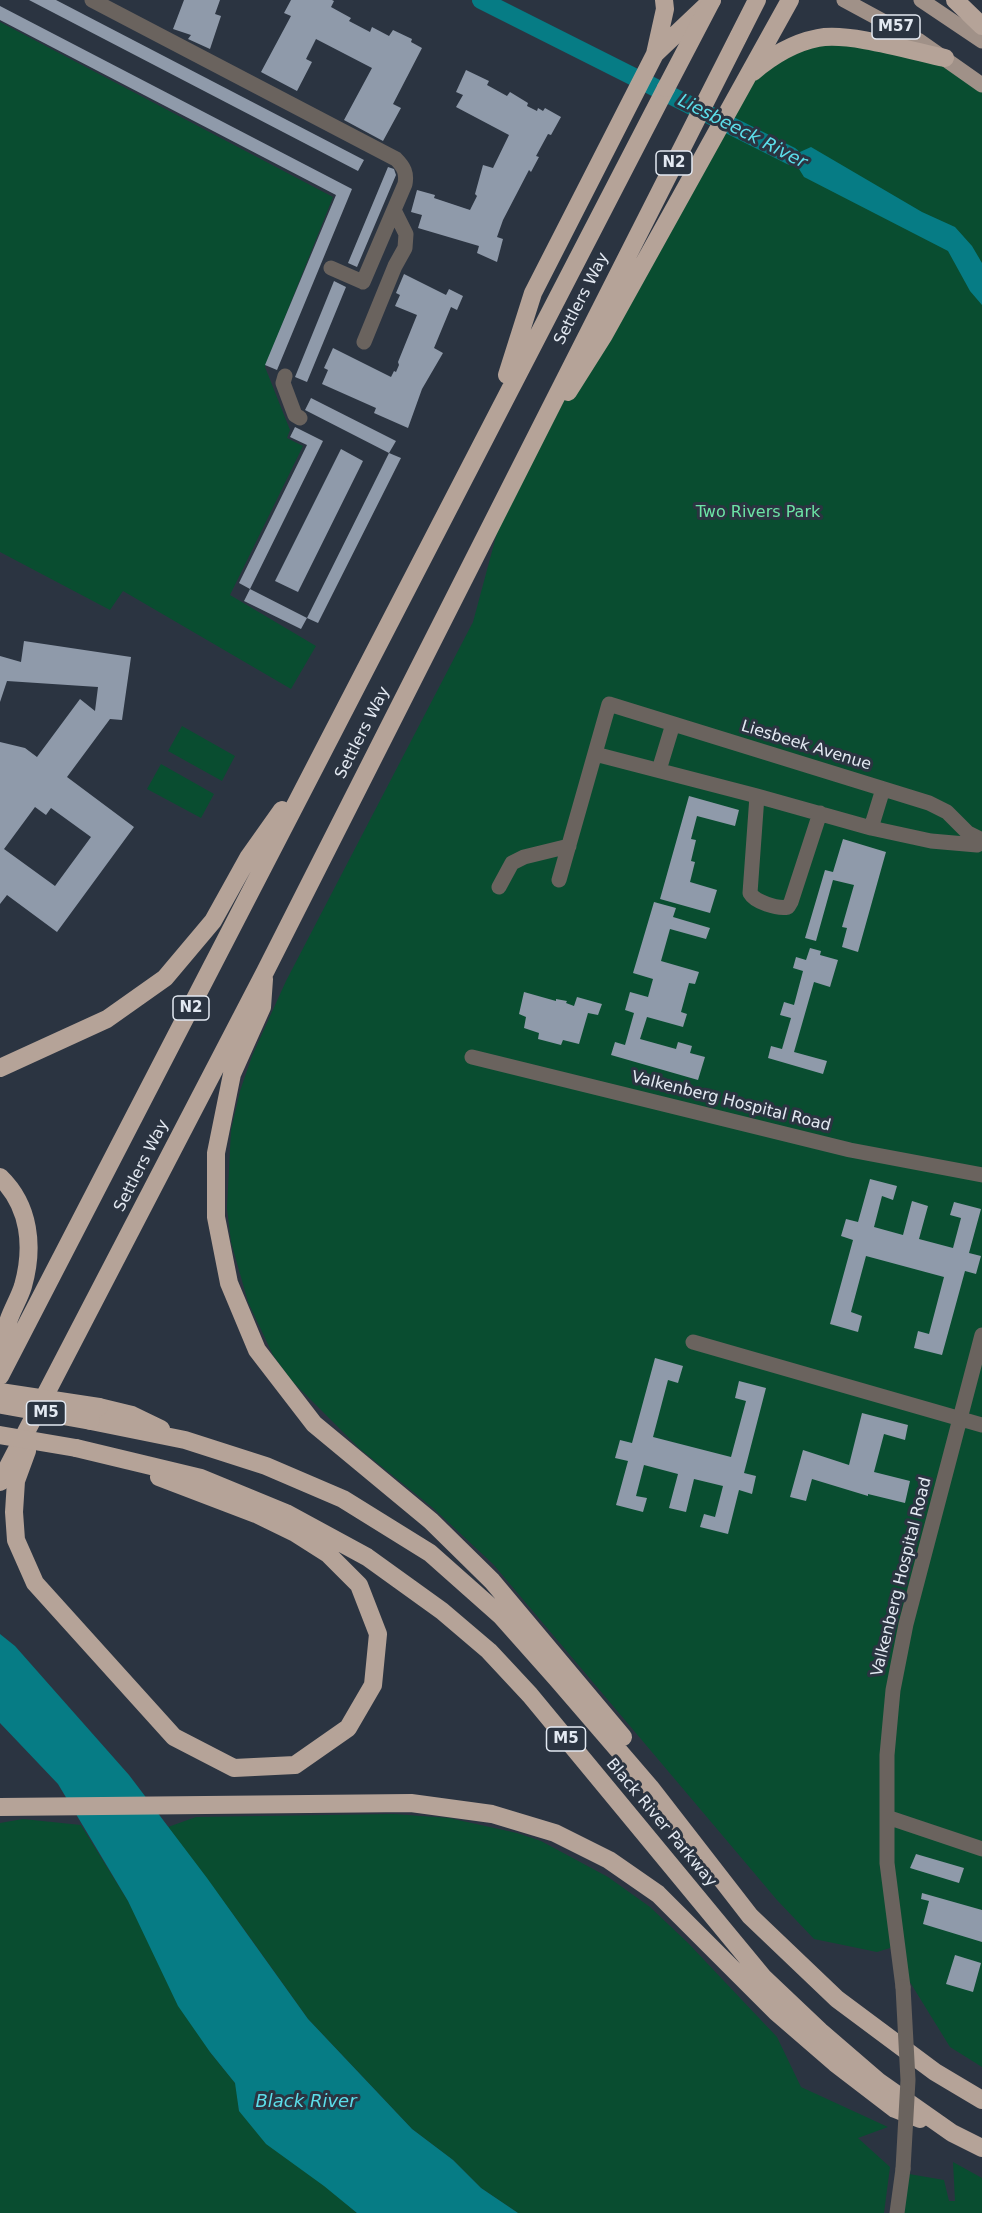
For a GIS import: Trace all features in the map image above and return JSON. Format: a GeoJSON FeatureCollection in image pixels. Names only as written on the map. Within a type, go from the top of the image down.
{"type":"FeatureCollection","features":[{"type":"Feature","properties":{"kind":"highway"},"geometry":{"type":"LineString","coordinates":[[491,426],[534,293],[653,58],[665,9],[664,0]]}},
{"type":"Feature","properties":{"kind":"highway"},"geometry":{"type":"LineString","coordinates":[[653,58],[712,0]]}},
{"type":"Feature","properties":{"kind":"highway","name":"Settlers Way"},"geometry":{"type":"LineString","coordinates":[[0,1376],[712,0]]}},
{"type":"Feature","properties":{"kind":"highway","name":"Settlers Way"},"geometry":{"type":"LineString","coordinates":[[0,1482],[265,972],[757,0]]}},
{"type":"Feature","properties":{"kind":"highway"},"geometry":{"type":"LineString","coordinates":[[509,488],[604,335],[790,0]]}},
{"type":"Feature","properties":{"kind":"highway"},"geometry":{"type":"LineString","coordinates":[[955,0],[982,26]]}},
{"type":"Feature","properties":{"kind":"highway"},"geometry":{"type":"LineString","coordinates":[[745,80],[776,54],[819,38],[860,40],[945,58]]}},
{"type":"Feature","properties":{"kind":"highway"},"geometry":{"type":"LineString","coordinates":[[0,1068],[107,1019],[165,978],[213,921],[248,858],[322,754]]}},
{"type":"Feature","properties":{"kind":"highway"},"geometry":{"type":"LineString","coordinates":[[265,972],[262,1006],[232,1074],[216,1154],[216,1217],[229,1283],[256,1350],[315,1424],[431,1521],[492,1581],[623,1737],[650,1787]]}},
{"type":"Feature","properties":{"kind":"highway"},"geometry":{"type":"LineString","coordinates":[[0,1177],[10,1186],[26,1218],[30,1254],[22,1287],[6,1326],[0,1357]]}},
{"type":"Feature","properties":{"kind":"highway"},"geometry":{"type":"LineString","coordinates":[[56,1373],[16,1481],[14,1512],[16,1540],[35,1583],[174,1737],[234,1768],[295,1765],[348,1728],[374,1684],[378,1634],[359,1585],[328,1554],[295,1533],[256,1514],[105,1454]]}},
{"type":"Feature","properties":{"kind":"highway"},"geometry":{"type":"LineString","coordinates":[[0,1392],[95,1414]]}},
{"type":"Feature","properties":{"kind":"highway","name":"Black River Parkway"},"geometry":{"type":"LineString","coordinates":[[0,1405],[95,1414],[266,1466],[343,1499],[430,1553],[501,1616],[650,1787],[750,1916],[837,1999],[935,2072],[982,2100]]}},
{"type":"Feature","properties":{"kind":"highway","name":"Black River Parkway"},"geometry":{"type":"LineString","coordinates":[[0,1435],[105,1454],[201,1478],[286,1513],[367,1557],[442,1611],[489,1651],[530,1695],[763,1977],[820,2031],[878,2081],[952,2133],[982,2148]]}},
{"type":"Feature","properties":{"kind":"highway"},"geometry":{"type":"LineString","coordinates":[[8,1807],[411,1803],[492,1814],[555,1833],[609,1860],[658,1894],[776,2013],[835,2063],[896,2109],[952,2133]]}},
{"type":"Feature","properties":{"kind":"main road","name":"M57"},"geometry":{"type":"LineString","coordinates":[[844,0],[888,23],[945,58],[982,85]]}},
{"type":"Feature","properties":{"kind":"main road","name":"M57"},"geometry":{"type":"LineString","coordinates":[[921,0],[982,41]]}},
{"type":"Feature","properties":{"kind":"street"},"geometry":{"type":"LineString","coordinates":[[92,0],[396,159],[405,171],[406,177],[363,282],[332,268]]}},
{"type":"Feature","properties":{"kind":"street"},"geometry":{"type":"LineString","coordinates":[[364,342],[395,266],[405,248],[406,234],[394,210]]}},
{"type":"Feature","properties":{"kind":"street"},"geometry":{"type":"LineString","coordinates":[[285,376],[283,383],[295,415],[300,418]]}},
{"type":"Feature","properties":{"kind":"street","name":"Liesbeek Avenue"},"geometry":{"type":"LineString","coordinates":[[595,754],[609,704],[929,803],[947,812],[982,842]]}},
{"type":"Feature","properties":{"kind":"street"},"geometry":{"type":"LineString","coordinates":[[659,770],[673,724]]}},
{"type":"Feature","properties":{"kind":"street"},"geometry":{"type":"LineString","coordinates":[[559,880],[595,754],[871,828],[932,841],[977,845],[982,842]]}},
{"type":"Feature","properties":{"kind":"street"},"geometry":{"type":"LineString","coordinates":[[871,828],[883,789]]}},
{"type":"Feature","properties":{"kind":"street"},"geometry":{"type":"LineString","coordinates":[[757,796],[750,893],[756,900],[783,908],[788,907],[791,902],[820,813]]}},
{"type":"Feature","properties":{"kind":"street"},"geometry":{"type":"LineString","coordinates":[[499,887],[512,863],[524,857],[569,846]]}},
{"type":"Feature","properties":{"kind":"street","name":"Valkenberg Hospital Road"},"geometry":{"type":"LineString","coordinates":[[472,1057],[850,1150],[982,1175]]}},
{"type":"Feature","properties":{"kind":"street","name":"Valkenberg Hospital Road"},"geometry":{"type":"LineString","coordinates":[[897,2213],[903,2169],[908,2071],[903,1987],[887,1863],[887,1755],[895,1679],[906,1624],[982,1335]]}},
{"type":"Feature","properties":{"kind":"street"},"geometry":{"type":"LineString","coordinates":[[693,1342],[982,1425]]}},
{"type":"Feature","properties":{"kind":"street"},"geometry":{"type":"LineString","coordinates":[[887,1817],[982,1849]]}},
{"type":"Feature","properties":{"kind":"green space"},"geometry":{"type":"Polygon","coordinates":[[[0,22],[333,197],[265,367],[290,430],[287,438],[303,446],[230,595],[316,646],[291,689],[123,591],[110,610],[0,552],[0,22]]]}},
{"type":"Feature","properties":{"kind":"green space","name":"Two Rivers Park"},"geometry":{"type":"Polygon","coordinates":[[[818,38],[945,58],[982,85],[982,2067],[950,2047],[908,1979],[903,1944],[877,1952],[814,1939],[777,1900],[493,1564],[433,1508],[360,1449],[292,1381],[273,1355],[248,1302],[231,1242],[227,1208],[231,1130],[240,1091],[252,1056],[286,981],[473,622],[509,488],[745,79],[818,38]]]}},
{"type":"Feature","properties":{"kind":"green space"},"geometry":{"type":"Polygon","coordinates":[[[182,726],[235,756],[222,781],[168,751],[182,726]]]}},
{"type":"Feature","properties":{"kind":"green space"},"geometry":{"type":"Polygon","coordinates":[[[161,764],[214,794],[201,818],[147,789],[161,764]]]}},
{"type":"Feature","properties":{"kind":"green space"},"geometry":{"type":"Polygon","coordinates":[[[394,1814],[449,1818],[517,1833],[541,1841],[608,1877],[650,1907],[688,1943],[777,2037],[801,2087],[888,2127],[858,2138],[890,2167],[884,2213],[518,2213],[481,2188],[453,2160],[412,2129],[308,2019],[168,1827],[196,1817],[394,1814]]]}},
{"type":"Feature","properties":{"kind":"green space"},"geometry":{"type":"Polygon","coordinates":[[[23,1819],[81,1825],[128,1901],[210,2052],[236,2084],[239,2111],[357,2213],[0,2213],[0,1823],[23,1819]]]}},
{"type":"Feature","properties":{"kind":"green space"},"geometry":{"type":"Polygon","coordinates":[[[953,2162],[982,2178],[982,2213],[904,2213],[909,2174],[944,2180],[949,2201],[955,2201],[953,2162]]]}},
{"type":"Feature","properties":{"kind":"water"},"geometry":{"type":"Polygon","coordinates":[[[811,147],[922,212],[955,227],[972,246],[982,263],[982,305],[970,291],[948,251],[804,177],[791,156],[811,147]]]}},
{"type":"Feature","properties":{"kind":"water","name":"Black River"},"geometry":{"type":"Polygon","coordinates":[[[0,1634],[15,1646],[129,1775],[207,1878],[308,2019],[412,2129],[453,2160],[481,2188],[518,2213],[357,2213],[266,2144],[239,2111],[235,2083],[178,2006],[128,1901],[58,1784],[0,1723],[0,1634]]]}},
{"type":"Feature","properties":{"kind":"building"},"geometry":{"type":"Polygon","coordinates":[[[29,0],[56,0],[364,160],[358,171],[29,0]]]}},
{"type":"Feature","properties":{"kind":"building"},"geometry":{"type":"Polygon","coordinates":[[[184,0],[220,0],[215,14],[221,16],[210,49],[188,39],[191,35],[173,29],[184,0]]]}},
{"type":"Feature","properties":{"kind":"building"},"geometry":{"type":"Polygon","coordinates":[[[291,0],[332,0],[334,1],[331,7],[351,18],[349,21],[370,32],[372,27],[389,36],[393,30],[412,39],[411,42],[422,48],[393,104],[401,108],[383,141],[344,120],[372,68],[316,39],[306,59],[312,62],[297,91],[261,72],[291,16],[284,13],[291,0]]]}},
{"type":"Feature","properties":{"kind":"building"},"geometry":{"type":"Polygon","coordinates":[[[0,6],[352,189],[277,370],[265,365],[336,195],[0,20],[0,6]]]}},
{"type":"Feature","properties":{"kind":"building"},"geometry":{"type":"Polygon","coordinates":[[[466,70],[489,81],[487,85],[507,96],[510,92],[537,111],[538,108],[543,111],[545,108],[561,117],[551,135],[548,134],[536,156],[539,157],[531,172],[529,170],[503,220],[497,237],[503,239],[497,262],[477,253],[479,246],[418,228],[422,215],[411,212],[417,190],[470,210],[477,196],[475,194],[483,165],[493,168],[509,135],[456,107],[463,95],[456,92],[466,70]]]}},
{"type":"Feature","properties":{"kind":"building"},"geometry":{"type":"Polygon","coordinates":[[[388,167],[394,169],[396,175],[357,267],[348,263],[388,167]]]}},
{"type":"Feature","properties":{"kind":"building"},"geometry":{"type":"Polygon","coordinates":[[[404,274],[446,295],[449,289],[463,296],[457,310],[451,307],[434,348],[443,353],[422,389],[408,428],[374,413],[376,408],[322,384],[328,370],[324,368],[333,348],[391,377],[394,371],[396,372],[417,315],[395,306],[400,295],[396,293],[404,274]]]}},
{"type":"Feature","properties":{"kind":"building"},"geometry":{"type":"Polygon","coordinates":[[[334,281],[346,287],[307,382],[295,377],[334,281]]]}},
{"type":"Feature","properties":{"kind":"building"},"geometry":{"type":"Polygon","coordinates":[[[311,398],[396,441],[389,453],[305,410],[311,398]]]}},
{"type":"Feature","properties":{"kind":"building"},"geometry":{"type":"Polygon","coordinates":[[[295,427],[323,441],[250,589],[239,583],[307,445],[290,437],[295,427]]]}},
{"type":"Feature","properties":{"kind":"building"},"geometry":{"type":"Polygon","coordinates":[[[341,449],[363,461],[298,592],[275,581],[341,449]]]}},
{"type":"Feature","properties":{"kind":"building"},"geometry":{"type":"Polygon","coordinates":[[[389,453],[401,458],[318,623],[307,618],[389,453]]]}},
{"type":"Feature","properties":{"kind":"building"},"geometry":{"type":"Polygon","coordinates":[[[250,589],[307,618],[301,629],[244,601],[250,589]]]}},
{"type":"Feature","properties":{"kind":"building"},"geometry":{"type":"Polygon","coordinates":[[[24,641],[131,657],[122,720],[110,719],[67,777],[134,827],[57,932],[7,895],[0,904],[0,742],[25,748],[37,757],[80,699],[95,711],[98,687],[7,681],[0,702],[0,656],[21,662],[24,641]],[[35,807],[4,849],[55,886],[91,837],[51,808],[46,815],[35,807]]]}},
{"type":"Feature","properties":{"kind":"building"},"geometry":{"type":"Polygon","coordinates":[[[689,796],[739,810],[735,826],[697,816],[691,839],[696,840],[691,861],[695,862],[690,882],[717,890],[710,913],[660,899],[689,796]]]}},
{"type":"Feature","properties":{"kind":"building"},"geometry":{"type":"Polygon","coordinates":[[[843,839],[886,852],[858,952],[842,947],[847,928],[842,927],[854,885],[833,880],[816,941],[805,938],[825,870],[833,872],[843,839]]]}},
{"type":"Feature","properties":{"kind":"building"},"geometry":{"type":"Polygon","coordinates":[[[654,902],[676,908],[673,917],[710,928],[706,939],[670,929],[661,961],[699,972],[695,984],[689,983],[681,1012],[687,1014],[683,1027],[647,1017],[640,1039],[676,1049],[678,1042],[692,1046],[690,1053],[705,1057],[698,1080],[611,1055],[615,1042],[625,1045],[634,1013],[625,1010],[630,992],[648,997],[653,979],[633,973],[654,902]]]}},
{"type":"Feature","properties":{"kind":"building"},"geometry":{"type":"Polygon","coordinates":[[[810,948],[821,951],[820,955],[838,960],[830,987],[814,982],[794,1052],[827,1061],[823,1074],[768,1058],[771,1046],[782,1049],[791,1018],[780,1015],[784,1002],[794,1005],[803,971],[793,968],[796,957],[806,960],[810,948]]]}},
{"type":"Feature","properties":{"kind":"building"},"geometry":{"type":"Polygon","coordinates":[[[524,992],[556,1001],[556,999],[567,1001],[566,1003],[574,1006],[577,997],[602,1004],[598,1015],[588,1013],[579,1044],[563,1040],[561,1045],[538,1039],[539,1033],[524,1028],[526,1017],[519,1014],[524,992]]]}},
{"type":"Feature","properties":{"kind":"building"},"geometry":{"type":"Polygon","coordinates":[[[870,1179],[897,1186],[893,1200],[882,1196],[874,1227],[903,1235],[912,1201],[928,1206],[919,1239],[953,1248],[961,1218],[950,1215],[954,1202],[981,1209],[969,1253],[981,1256],[976,1274],[965,1271],[942,1355],[914,1348],[918,1331],[929,1334],[944,1277],[866,1256],[851,1312],[862,1316],[858,1332],[830,1324],[853,1240],[841,1236],[846,1219],[858,1222],[870,1179]]]}},
{"type":"Feature","properties":{"kind":"building"},"geometry":{"type":"Polygon","coordinates":[[[655,1358],[683,1366],[678,1383],[668,1380],[653,1437],[731,1457],[746,1401],[735,1398],[739,1381],[766,1388],[744,1473],[756,1476],[752,1494],[739,1490],[728,1534],[700,1527],[704,1514],[715,1517],[723,1486],[694,1479],[686,1512],[669,1508],[678,1474],[644,1465],[636,1496],[647,1498],[643,1512],[616,1505],[628,1461],[615,1458],[620,1440],[632,1443],[655,1358]]]}},
{"type":"Feature","properties":{"kind":"building"},"geometry":{"type":"Polygon","coordinates":[[[862,1413],[908,1425],[905,1440],[884,1434],[874,1472],[910,1481],[905,1503],[868,1494],[868,1496],[812,1479],[806,1501],[790,1497],[803,1450],[849,1465],[862,1413]]]}},
{"type":"Feature","properties":{"kind":"building"},"geometry":{"type":"Polygon","coordinates":[[[916,1854],[964,1868],[959,1883],[910,1868],[916,1854]]]}},
{"type":"Feature","properties":{"kind":"building"},"geometry":{"type":"Polygon","coordinates":[[[922,1893],[982,1910],[982,1942],[923,1924],[929,1901],[921,1899],[922,1893]]]}},
{"type":"Feature","properties":{"kind":"building"},"geometry":{"type":"Polygon","coordinates":[[[955,1955],[981,1963],[973,1992],[946,1984],[955,1955]]]}},
{"type":"Feature","properties":{"kind":"waterway","name":"Liesbeeck River"},"geometry":{"type":"LineString","coordinates":[[481,0],[791,156]]}}]}
